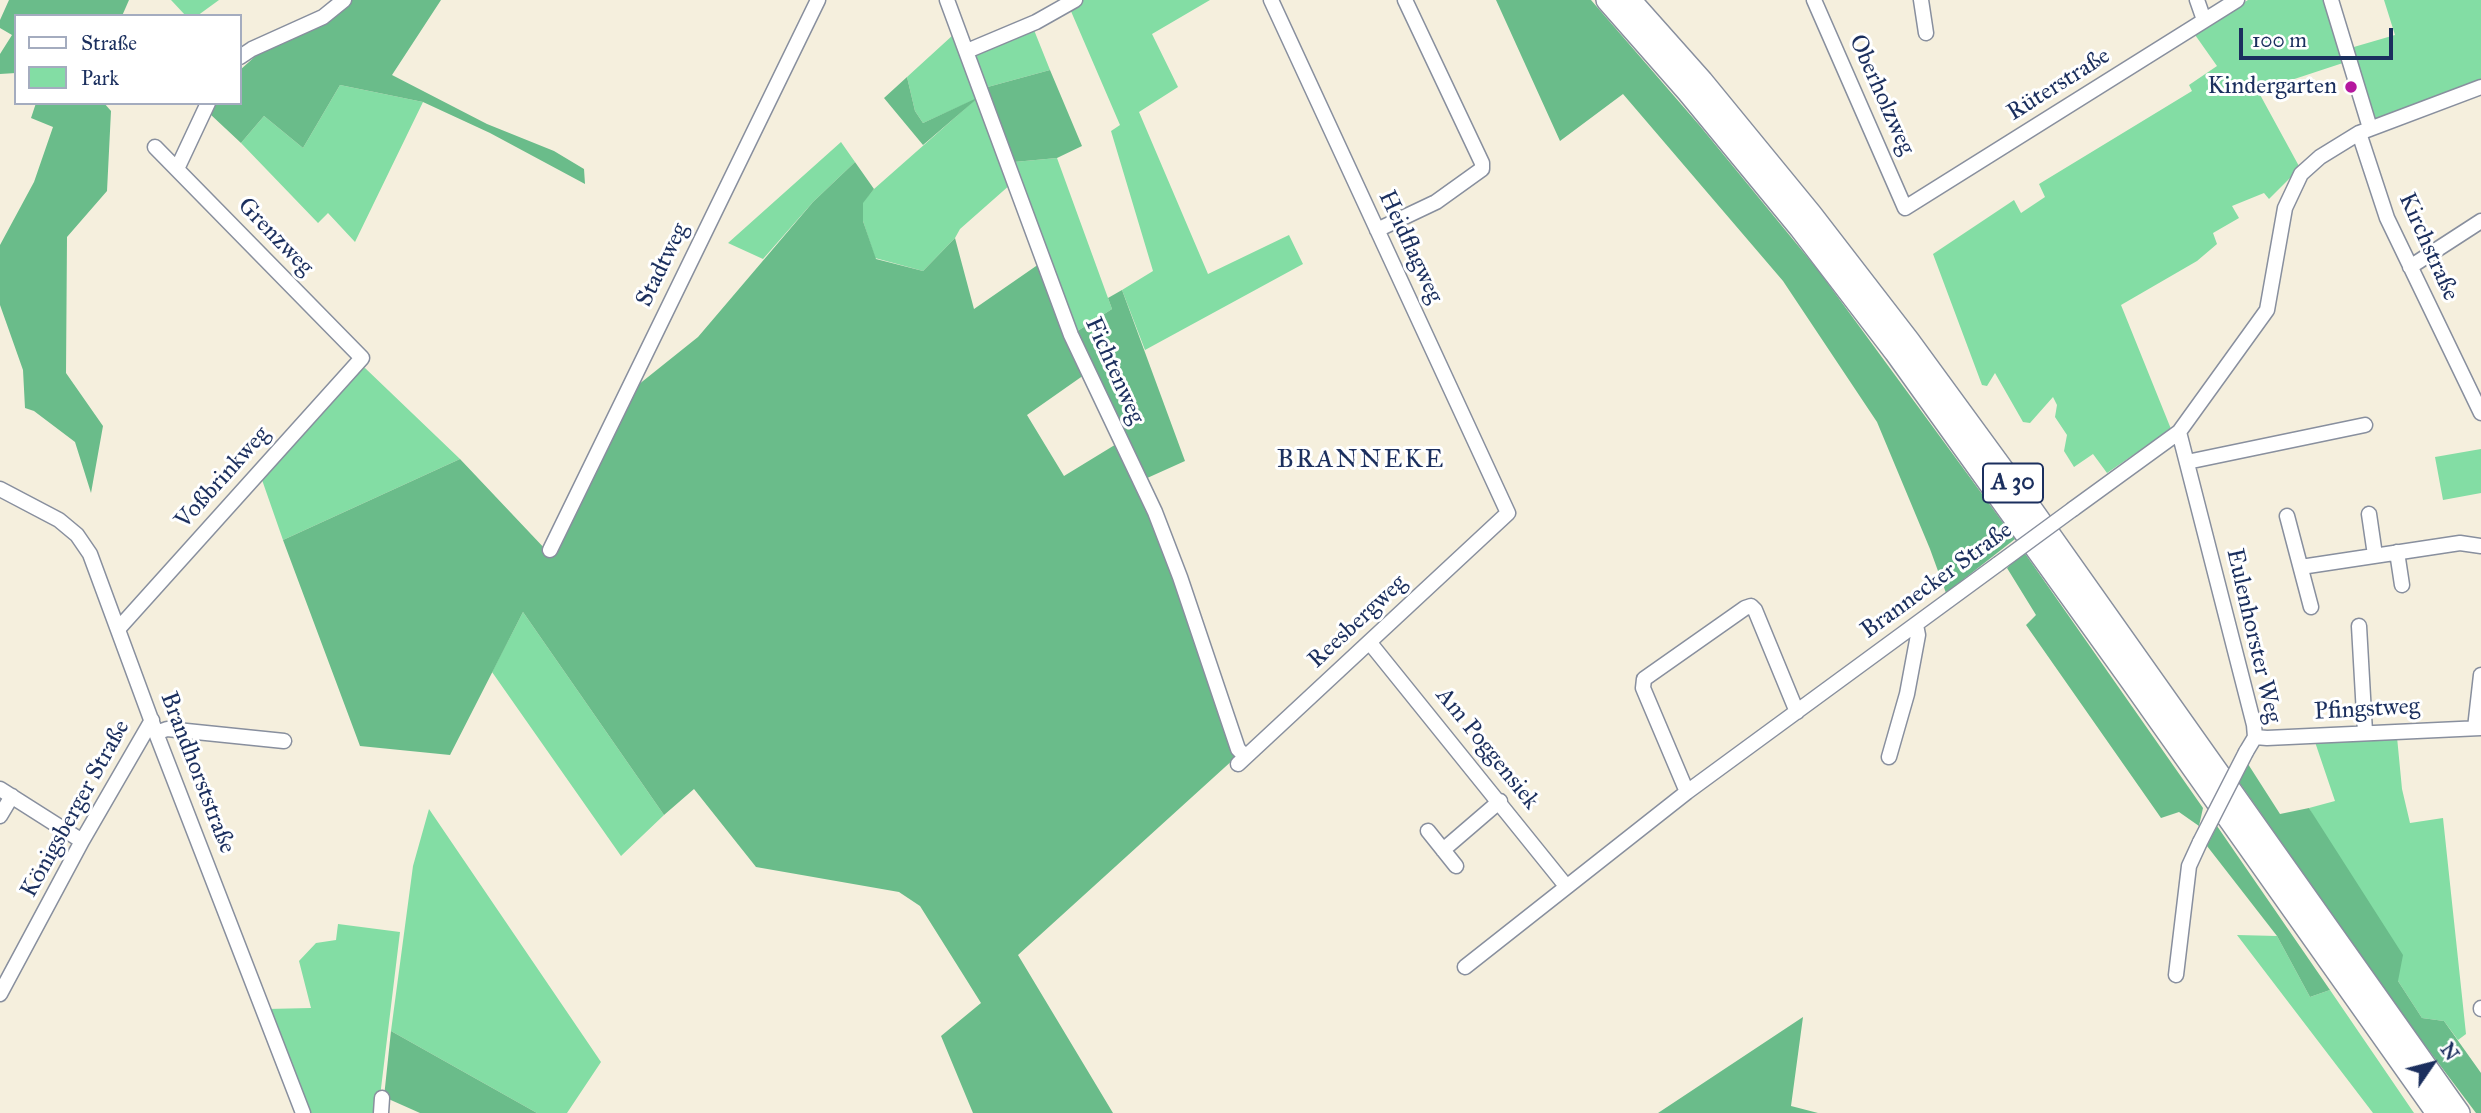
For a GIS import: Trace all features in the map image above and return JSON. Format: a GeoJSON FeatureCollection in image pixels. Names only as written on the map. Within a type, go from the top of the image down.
{"type":"FeatureCollection","features":[{"type":"Feature","properties":{"kind":"highway","name":"A 30"},"geometry":{"type":"LineString","coordinates":[[1607,0],[1688,92],[1783,207],[1895,352],[2437,1113]]}},
{"type":"Feature","properties":{"kind":"highway","name":"A 30"},"geometry":{"type":"LineString","coordinates":[[1630,0],[1702,81],[1803,204],[1917,352],[2031,508],[2459,1113]]}},
{"type":"Feature","properties":{"kind":"street"},"geometry":{"type":"LineString","coordinates":[[242,56],[323,17],[344,0]]}},
{"type":"Feature","properties":{"kind":"street","name":"Stadtweg"},"geometry":{"type":"LineString","coordinates":[[550,550],[818,0]]}},
{"type":"Feature","properties":{"kind":"street","name":"Fichtenweg"},"geometry":{"type":"LineString","coordinates":[[947,0],[1071,335],[1155,512],[1242,760]]}},
{"type":"Feature","properties":{"kind":"street"},"geometry":{"type":"LineString","coordinates":[[967,51],[1036,22],[1075,0]]}},
{"type":"Feature","properties":{"kind":"street","name":"Heidflagweg"},"geometry":{"type":"LineString","coordinates":[[1271,0],[1508,513]]}},
{"type":"Feature","properties":{"kind":"street"},"geometry":{"type":"LineString","coordinates":[[1377,230],[1436,202],[1482,169],[1482,163],[1405,0]]}},
{"type":"Feature","properties":{"kind":"street","name":"Oberholzweg"},"geometry":{"type":"LineString","coordinates":[[1814,0],[1905,208]]}},
{"type":"Feature","properties":{"kind":"street"},"geometry":{"type":"LineString","coordinates":[[1921,0],[1926,33]]}},
{"type":"Feature","properties":{"kind":"street"},"geometry":{"type":"LineString","coordinates":[[2197,0],[2204,20]]}},
{"type":"Feature","properties":{"kind":"street","name":"Rüterstraße"},"geometry":{"type":"LineString","coordinates":[[1905,208],[2237,0]]}},
{"type":"Feature","properties":{"kind":"street","name":"Kirchstraße"},"geometry":{"type":"LineString","coordinates":[[2331,0],[2387,218],[2481,413]]}},
{"type":"Feature","properties":{"kind":"street","name":"Brannecker Straße"},"geometry":{"type":"LineString","coordinates":[[1465,967],[1687,792],[2179,432],[2267,310],[2285,208],[2301,174],[2320,157],[2364,131],[2481,87]]}},
{"type":"Feature","properties":{"kind":"street"},"geometry":{"type":"LineString","coordinates":[[177,169],[207,105]]}},
{"type":"Feature","properties":{"kind":"street","name":"Grenzweg"},"geometry":{"type":"LineString","coordinates":[[155,147],[362,358]]}},
{"type":"Feature","properties":{"kind":"street"},"geometry":{"type":"LineString","coordinates":[[2410,267],[2481,221]]}},
{"type":"Feature","properties":{"kind":"street","name":"Voßbrinkweg"},"geometry":{"type":"LineString","coordinates":[[119,628],[362,358]]}},
{"type":"Feature","properties":{"kind":"street"},"geometry":{"type":"LineString","coordinates":[[2187,462],[2365,425]]}},
{"type":"Feature","properties":{"kind":"street","name":"Eulenhorster Weg"},"geometry":{"type":"LineString","coordinates":[[2176,975],[2189,866],[2255,737],[2179,432]]}},
{"type":"Feature","properties":{"kind":"street","name":"Brandhorststraße"},"geometry":{"type":"LineString","coordinates":[[0,489],[59,520],[78,535],[90,554],[303,1113]]}},
{"type":"Feature","properties":{"kind":"street","name":"Reesbergweg"},"geometry":{"type":"LineString","coordinates":[[1242,760],[1508,513]]}},
{"type":"Feature","properties":{"kind":"street"},"geometry":{"type":"LineString","coordinates":[[2369,514],[2375,555]]}},
{"type":"Feature","properties":{"kind":"street"},"geometry":{"type":"LineString","coordinates":[[2287,516],[2311,607]]}},
{"type":"Feature","properties":{"kind":"street"},"geometry":{"type":"LineString","coordinates":[[2301,567],[2459,543],[2481,546]]}},
{"type":"Feature","properties":{"kind":"street"},"geometry":{"type":"LineString","coordinates":[[2397,552],[2402,585]]}},
{"type":"Feature","properties":{"kind":"street"},"geometry":{"type":"LineString","coordinates":[[1687,792],[1643,688],[1644,678],[1751,606],[1797,712]]}},
{"type":"Feature","properties":{"kind":"street"},"geometry":{"type":"LineString","coordinates":[[1889,757],[1907,695],[1918,635],[1916,625]]}},
{"type":"Feature","properties":{"kind":"street"},"geometry":{"type":"LineString","coordinates":[[2360,626],[2365,732]]}},
{"type":"Feature","properties":{"kind":"street","name":"Am Poggensiek"},"geometry":{"type":"LineString","coordinates":[[1370,643],[1566,886]]}},
{"type":"Feature","properties":{"kind":"street"},"geometry":{"type":"LineString","coordinates":[[2478,728],[2481,675]]}},
{"type":"Feature","properties":{"kind":"street"},"geometry":{"type":"LineString","coordinates":[[154,727],[284,741]]}},
{"type":"Feature","properties":{"kind":"street","name":"Königsberger Straße"},"geometry":{"type":"LineString","coordinates":[[0,994],[82,841],[154,727]]}},
{"type":"Feature","properties":{"kind":"street","name":"Pfingstweg"},"geometry":{"type":"LineString","coordinates":[[2255,737],[2478,728]]}},
{"type":"Feature","properties":{"kind":"street"},"geometry":{"type":"LineString","coordinates":[[0,816],[6,793],[82,841]]}},
{"type":"Feature","properties":{"kind":"street"},"geometry":{"type":"LineString","coordinates":[[1443,850],[1500,801]]}},
{"type":"Feature","properties":{"kind":"street"},"geometry":{"type":"LineString","coordinates":[[1428,831],[1456,866]]}},
{"type":"Feature","properties":{"kind":"green space"},"geometry":{"type":"Polygon","coordinates":[[[9,0],[129,0],[123,14],[14,14],[14,73],[0,74],[0,54],[12,35],[0,28],[0,20],[9,0]]]}},
{"type":"Feature","properties":{"kind":"green space"},"geometry":{"type":"Polygon","coordinates":[[[171,0],[219,0],[200,14],[184,14],[171,0]]]}},
{"type":"Feature","properties":{"kind":"green space"},"geometry":{"type":"Polygon","coordinates":[[[350,0],[441,0],[392,75],[487,124],[554,151],[584,169],[585,184],[490,133],[423,102],[340,85],[303,148],[264,116],[241,143],[210,114],[215,105],[242,105],[242,68],[259,53],[324,23],[350,0]]]}},
{"type":"Feature","properties":{"kind":"green space"},"geometry":{"type":"Polygon","coordinates":[[[1210,0],[1152,34],[1178,87],[1139,112],[1208,274],[1289,235],[1303,264],[1145,350],[1122,290],[1153,271],[1111,131],[1120,125],[1067,2],[1210,0]]]}},
{"type":"Feature","properties":{"kind":"green space"},"geometry":{"type":"Polygon","coordinates":[[[1496,0],[1591,0],[1700,126],[1818,270],[2015,539],[1946,593],[1877,422],[1783,281],[1623,94],[1560,141],[1496,0]]]}},
{"type":"Feature","properties":{"kind":"green space"},"geometry":{"type":"Polygon","coordinates":[[[2248,0],[2332,0],[2347,49],[2395,35],[2384,0],[2481,0],[2481,81],[2376,120],[2371,117],[2352,60],[2258,91],[2300,168],[2269,199],[2264,193],[2232,206],[2239,218],[2213,233],[2217,244],[2197,261],[2121,305],[2171,429],[2107,473],[2093,454],[2074,467],[2064,451],[2067,435],[2055,417],[2057,405],[2053,397],[2030,423],[2023,422],[1995,373],[1987,386],[1982,385],[1933,254],[2014,200],[2021,213],[2045,197],[2039,184],[2192,91],[2189,85],[2217,66],[2193,32],[2248,0]]]}},
{"type":"Feature","properties":{"kind":"green space"},"geometry":{"type":"Polygon","coordinates":[[[1034,30],[1050,70],[984,88],[973,58],[975,53],[1034,30]]]}},
{"type":"Feature","properties":{"kind":"green space"},"geometry":{"type":"Polygon","coordinates":[[[953,35],[1011,184],[960,229],[955,238],[923,271],[875,258],[863,221],[862,203],[874,189],[976,99],[923,123],[915,111],[907,77],[953,35]]]}},
{"type":"Feature","properties":{"kind":"green space"},"geometry":{"type":"Polygon","coordinates":[[[1050,70],[1082,146],[1057,158],[1014,162],[984,88],[1050,70]]]}},
{"type":"Feature","properties":{"kind":"green space"},"geometry":{"type":"Polygon","coordinates":[[[907,77],[915,111],[923,123],[979,97],[923,145],[884,98],[907,77]]]}},
{"type":"Feature","properties":{"kind":"green space"},"geometry":{"type":"Polygon","coordinates":[[[340,85],[423,102],[355,242],[328,213],[318,223],[241,143],[264,116],[303,148],[340,85]]]}},
{"type":"Feature","properties":{"kind":"green space"},"geometry":{"type":"Polygon","coordinates":[[[35,105],[106,105],[111,111],[107,191],[67,237],[66,373],[103,426],[91,493],[75,442],[34,411],[25,408],[23,370],[0,305],[0,245],[34,182],[53,127],[31,118],[35,105]]]}},
{"type":"Feature","properties":{"kind":"green space"},"geometry":{"type":"Polygon","coordinates":[[[841,142],[855,162],[813,202],[763,259],[728,243],[841,142]]]}},
{"type":"Feature","properties":{"kind":"green space"},"geometry":{"type":"Polygon","coordinates":[[[1057,158],[1112,309],[1076,332],[1014,162],[1057,158]]]}},
{"type":"Feature","properties":{"kind":"green space"},"geometry":{"type":"Polygon","coordinates":[[[855,162],[874,189],[863,203],[863,221],[876,259],[923,271],[955,238],[974,309],[1039,264],[1084,375],[1027,415],[1064,476],[1118,443],[1153,514],[1235,758],[1018,955],[1113,1113],[973,1113],[941,1036],[981,1003],[920,906],[899,892],[756,867],[694,789],[664,815],[523,612],[450,755],[360,746],[283,540],[460,459],[547,551],[638,385],[698,337],[813,202],[855,162]]]}},
{"type":"Feature","properties":{"kind":"green space"},"geometry":{"type":"Polygon","coordinates":[[[1122,290],[1185,461],[1145,479],[1076,332],[1112,309],[1108,298],[1122,290]]]}},
{"type":"Feature","properties":{"kind":"green space"},"geometry":{"type":"Polygon","coordinates":[[[365,368],[460,459],[283,540],[261,477],[355,370],[365,368]]]}},
{"type":"Feature","properties":{"kind":"green space"},"geometry":{"type":"Polygon","coordinates":[[[2481,449],[2481,493],[2443,500],[2435,457],[2481,449]]]}},
{"type":"Feature","properties":{"kind":"green space"},"geometry":{"type":"Polygon","coordinates":[[[2024,552],[2203,808],[2199,826],[2179,812],[2161,818],[2026,625],[2036,615],[2007,568],[2024,552]]]}},
{"type":"Feature","properties":{"kind":"green space"},"geometry":{"type":"Polygon","coordinates":[[[523,612],[664,815],[621,856],[492,672],[523,612]]]}},
{"type":"Feature","properties":{"kind":"green space"},"geometry":{"type":"Polygon","coordinates":[[[2397,737],[2402,789],[2410,823],[2443,818],[2466,1034],[2458,1040],[2444,1021],[2422,1018],[2398,981],[2309,808],[2335,801],[2315,742],[2397,737]]]}},
{"type":"Feature","properties":{"kind":"green space"},"geometry":{"type":"Polygon","coordinates":[[[2248,764],[2280,814],[2309,808],[2403,955],[2398,981],[2422,1018],[2444,1021],[2481,1073],[2481,1113],[2476,1113],[2406,1020],[2239,782],[2248,764]]]}},
{"type":"Feature","properties":{"kind":"green space"},"geometry":{"type":"Polygon","coordinates":[[[429,809],[601,1062],[567,1113],[537,1113],[391,1031],[413,866],[429,809]]]}},
{"type":"Feature","properties":{"kind":"green space"},"geometry":{"type":"Polygon","coordinates":[[[2217,826],[2330,990],[2310,997],[2277,936],[2207,846],[2217,826]]]}},
{"type":"Feature","properties":{"kind":"green space"},"geometry":{"type":"Polygon","coordinates":[[[338,924],[400,932],[378,1113],[308,1113],[267,1009],[311,1008],[299,961],[316,943],[336,940],[338,924]]]}},
{"type":"Feature","properties":{"kind":"green space"},"geometry":{"type":"Polygon","coordinates":[[[2237,935],[2277,936],[2310,997],[2330,990],[2414,1113],[2373,1113],[2237,935]]]}},
{"type":"Feature","properties":{"kind":"green space"},"geometry":{"type":"Polygon","coordinates":[[[1803,1017],[1791,1106],[1818,1113],[1658,1113],[1803,1017]]]}},
{"type":"Feature","properties":{"kind":"green space"},"geometry":{"type":"Polygon","coordinates":[[[391,1031],[537,1113],[420,1113],[384,1097],[391,1031]]]}},
{"type":"Feature","properties":{"kind":"place","name":"Kindergarten"},"geometry":{"type":"Point","coordinates":[2351,87]}},
{"type":"Feature","properties":{"kind":"district","name":"BRANNEKE"},"geometry":{"type":"Point","coordinates":[1361,461]}}]}
